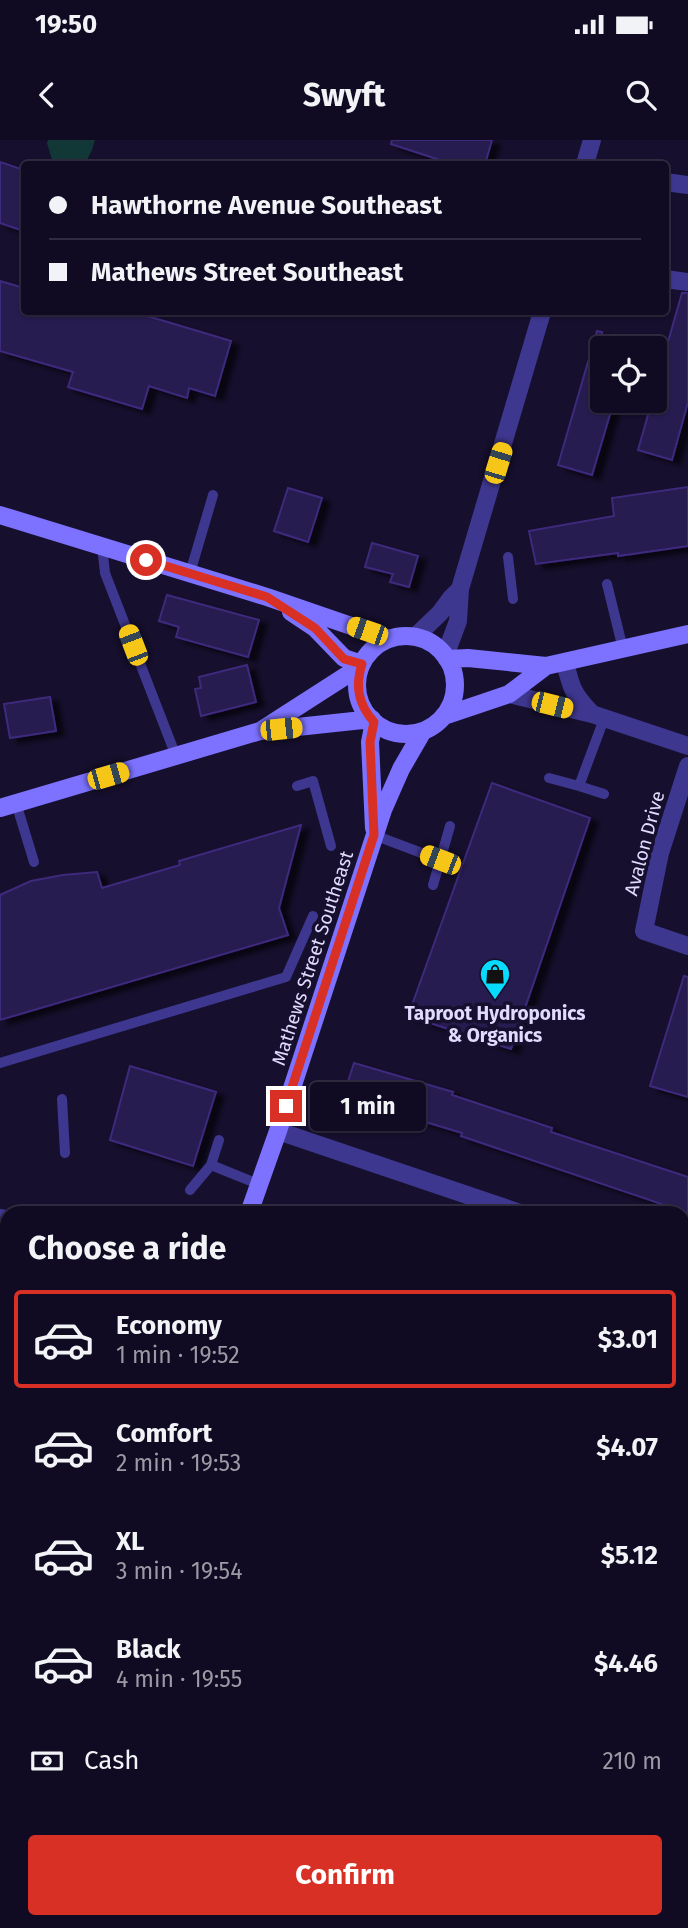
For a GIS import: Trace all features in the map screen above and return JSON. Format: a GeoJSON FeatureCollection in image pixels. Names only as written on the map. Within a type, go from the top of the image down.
{"type":"FeatureCollection","features":[{"type":"Feature","properties":{"kind":"street"},"geometry":{"type":"LineString","coordinates":[[586,161],[592,140]]}},
{"type":"Feature","properties":{"kind":"street"},"geometry":{"type":"LineString","coordinates":[[669,183],[688,185]]}},
{"type":"Feature","properties":{"kind":"street"},"geometry":{"type":"LineString","coordinates":[[669,280],[688,282]]}},
{"type":"Feature","properties":{"kind":"street"},"geometry":{"type":"LineString","coordinates":[[447,657],[458,621],[460,589],[541,315]]}},
{"type":"Feature","properties":{"kind":"street"},"geometry":{"type":"LineString","coordinates":[[0,515],[267,597],[389,639]]}},
{"type":"Feature","properties":{"kind":"street"},"geometry":{"type":"LineString","coordinates":[[415,637],[460,589]]}},
{"type":"Feature","properties":{"kind":"street"},"geometry":{"type":"LineString","coordinates":[[267,597],[315,628],[344,659],[362,665]]}},
{"type":"Feature","properties":{"kind":"street"},"geometry":{"type":"LineString","coordinates":[[447,657],[546,666],[688,634]]}},
{"type":"Feature","properties":{"kind":"street"},"geometry":{"type":"LineString","coordinates":[[415,637],[427,640],[447,657],[455,681],[454,693],[451,705],[435,725],[423,731],[398,733],[373,720],[360,701],[358,689],[362,665],[369,653],[389,639],[415,637]]}},
{"type":"Feature","properties":{"kind":"street"},"geometry":{"type":"LineString","coordinates":[[565,662],[576,698],[598,717]]}},
{"type":"Feature","properties":{"kind":"street"},"geometry":{"type":"LineString","coordinates":[[260,731],[362,665]]}},
{"type":"Feature","properties":{"kind":"street"},"geometry":{"type":"LineString","coordinates":[[444,716],[509,694],[546,666]]}},
{"type":"Feature","properties":{"kind":"street"},"geometry":{"type":"LineString","coordinates":[[509,694],[598,717],[688,746]]}},
{"type":"Feature","properties":{"kind":"street"},"geometry":{"type":"LineString","coordinates":[[8,805],[260,731],[373,720]]}},
{"type":"Feature","properties":{"kind":"street","name":"Mathews Street Southeast"},"geometry":{"type":"LineString","coordinates":[[373,720],[370,742],[374,835]]}},
{"type":"Feature","properties":{"kind":"street","name":"Mathews Street Southeast"},"geometry":{"type":"LineString","coordinates":[[250,1206],[278,1131],[374,835],[394,782],[423,731]]}},
{"type":"Feature","properties":{"kind":"street","name":"Avalon Drive"},"geometry":{"type":"LineString","coordinates":[[688,766],[660,853],[644,931],[688,946]]}},
{"type":"Feature","properties":{"kind":"street"},"geometry":{"type":"LineString","coordinates":[[278,1131],[499,1206]]}},
{"type":"Feature","properties":{"kind":"lane"},"geometry":{"type":"LineString","coordinates":[[190,573],[214,495]]}},
{"type":"Feature","properties":{"kind":"lane"},"geometry":{"type":"LineString","coordinates":[[102,546],[105,573],[176,756]]}},
{"type":"Feature","properties":{"kind":"lane"},"geometry":{"type":"LineString","coordinates":[[508,557],[513,598]]}},
{"type":"Feature","properties":{"kind":"lane"},"geometry":{"type":"LineString","coordinates":[[607,583],[622,649]]}},
{"type":"Feature","properties":{"kind":"lane"},"geometry":{"type":"LineString","coordinates":[[579,786],[598,717]]}},
{"type":"Feature","properties":{"kind":"lane"},"geometry":{"type":"LineString","coordinates":[[549,778],[604,794]]}},
{"type":"Feature","properties":{"kind":"lane"},"geometry":{"type":"LineString","coordinates":[[297,786],[313,781],[331,846]]}},
{"type":"Feature","properties":{"kind":"lane"},"geometry":{"type":"LineString","coordinates":[[8,805],[34,862]]}},
{"type":"Feature","properties":{"kind":"lane"},"geometry":{"type":"LineString","coordinates":[[433,885],[450,827]]}},
{"type":"Feature","properties":{"kind":"lane"},"geometry":{"type":"LineString","coordinates":[[374,835],[440,860]]}},
{"type":"Feature","properties":{"kind":"lane"},"geometry":{"type":"LineString","coordinates":[[0,1063],[286,977],[313,916]]}},
{"type":"Feature","properties":{"kind":"lane"},"geometry":{"type":"LineString","coordinates":[[62,1099],[65,1153]]}},
{"type":"Feature","properties":{"kind":"lane"},"geometry":{"type":"LineString","coordinates":[[190,1190],[211,1165],[219,1140]]}},
{"type":"Feature","properties":{"kind":"lane"},"geometry":{"type":"LineString","coordinates":[[211,1165],[258,1184]]}},
{"type":"Feature","properties":{"kind":"green space"},"geometry":{"type":"Polygon","coordinates":[[[48,140],[95,140],[86,161],[52,161],[48,140]]]}},
{"type":"Feature","properties":{"kind":"building"},"geometry":{"type":"Polygon","coordinates":[[[392,140],[492,140],[486,161],[443,161],[391,144],[392,140]]]}},
{"type":"Feature","properties":{"kind":"building"},"geometry":{"type":"Polygon","coordinates":[[[0,162],[21,169],[21,230],[0,223],[0,162]]]}},
{"type":"Feature","properties":{"kind":"building"},"geometry":{"type":"Polygon","coordinates":[[[0,281],[21,287],[21,315],[144,315],[231,341],[215,396],[189,388],[187,398],[149,386],[142,409],[68,387],[73,372],[0,351],[0,281]]]}},
{"type":"Feature","properties":{"kind":"building"},"geometry":{"type":"Polygon","coordinates":[[[682,293],[688,293],[688,402],[672,460],[638,450],[649,413],[667,413],[667,346],[682,293]]]}},
{"type":"Feature","properties":{"kind":"building"},"geometry":{"type":"Polygon","coordinates":[[[590,355],[590,413],[610,413],[592,475],[558,465],[590,355]]]}},
{"type":"Feature","properties":{"kind":"building"},"geometry":{"type":"Polygon","coordinates":[[[688,487],[688,546],[536,564],[529,531],[614,516],[612,498],[688,487]]]}},
{"type":"Feature","properties":{"kind":"building"},"geometry":{"type":"Polygon","coordinates":[[[288,488],[322,498],[308,542],[274,531],[288,488]]]}},
{"type":"Feature","properties":{"kind":"building"},"geometry":{"type":"Polygon","coordinates":[[[372,543],[418,556],[409,587],[390,582],[393,574],[365,567],[372,543]]]}},
{"type":"Feature","properties":{"kind":"building"},"geometry":{"type":"Polygon","coordinates":[[[167,595],[259,620],[248,657],[176,637],[179,627],[159,621],[167,595]]]}},
{"type":"Feature","properties":{"kind":"building"},"geometry":{"type":"Polygon","coordinates":[[[247,665],[256,702],[201,716],[195,689],[201,688],[199,677],[247,665]]]}},
{"type":"Feature","properties":{"kind":"building"},"geometry":{"type":"Polygon","coordinates":[[[50,697],[56,731],[10,738],[4,704],[50,697]]]}},
{"type":"Feature","properties":{"kind":"building"},"geometry":{"type":"Polygon","coordinates":[[[492,783],[590,818],[511,1049],[408,1016],[492,783]]]}},
{"type":"Feature","properties":{"kind":"building"},"geometry":{"type":"Polygon","coordinates":[[[301,825],[279,908],[288,935],[0,1020],[0,895],[31,881],[97,872],[102,888],[180,865],[179,861],[301,825]]]}},
{"type":"Feature","properties":{"kind":"building"},"geometry":{"type":"Polygon","coordinates":[[[684,976],[688,977],[688,1097],[650,1086],[684,976]]]}},
{"type":"Feature","properties":{"kind":"building"},"geometry":{"type":"Polygon","coordinates":[[[354,1063],[453,1092],[452,1095],[552,1128],[551,1132],[688,1177],[688,1206],[667,1206],[461,1136],[462,1133],[343,1097],[354,1063]]]}},
{"type":"Feature","properties":{"kind":"building"},"geometry":{"type":"Polygon","coordinates":[[[130,1066],[216,1092],[193,1166],[110,1140],[130,1066]]]}},
{"type":"Feature","properties":{"kind":"place","name":"Taproot Hydroponics & Organics"},"geometry":{"type":"Point","coordinates":[495,1001]}},
{"type":"Feature","properties":{"kind":"route"},"geometry":{"type":"LineString","coordinates":[[146,560],[267,597],[315,628],[344,659],[362,664],[358,676],[360,701],[374,722],[370,742],[374,835],[286,1106]]}}]}
